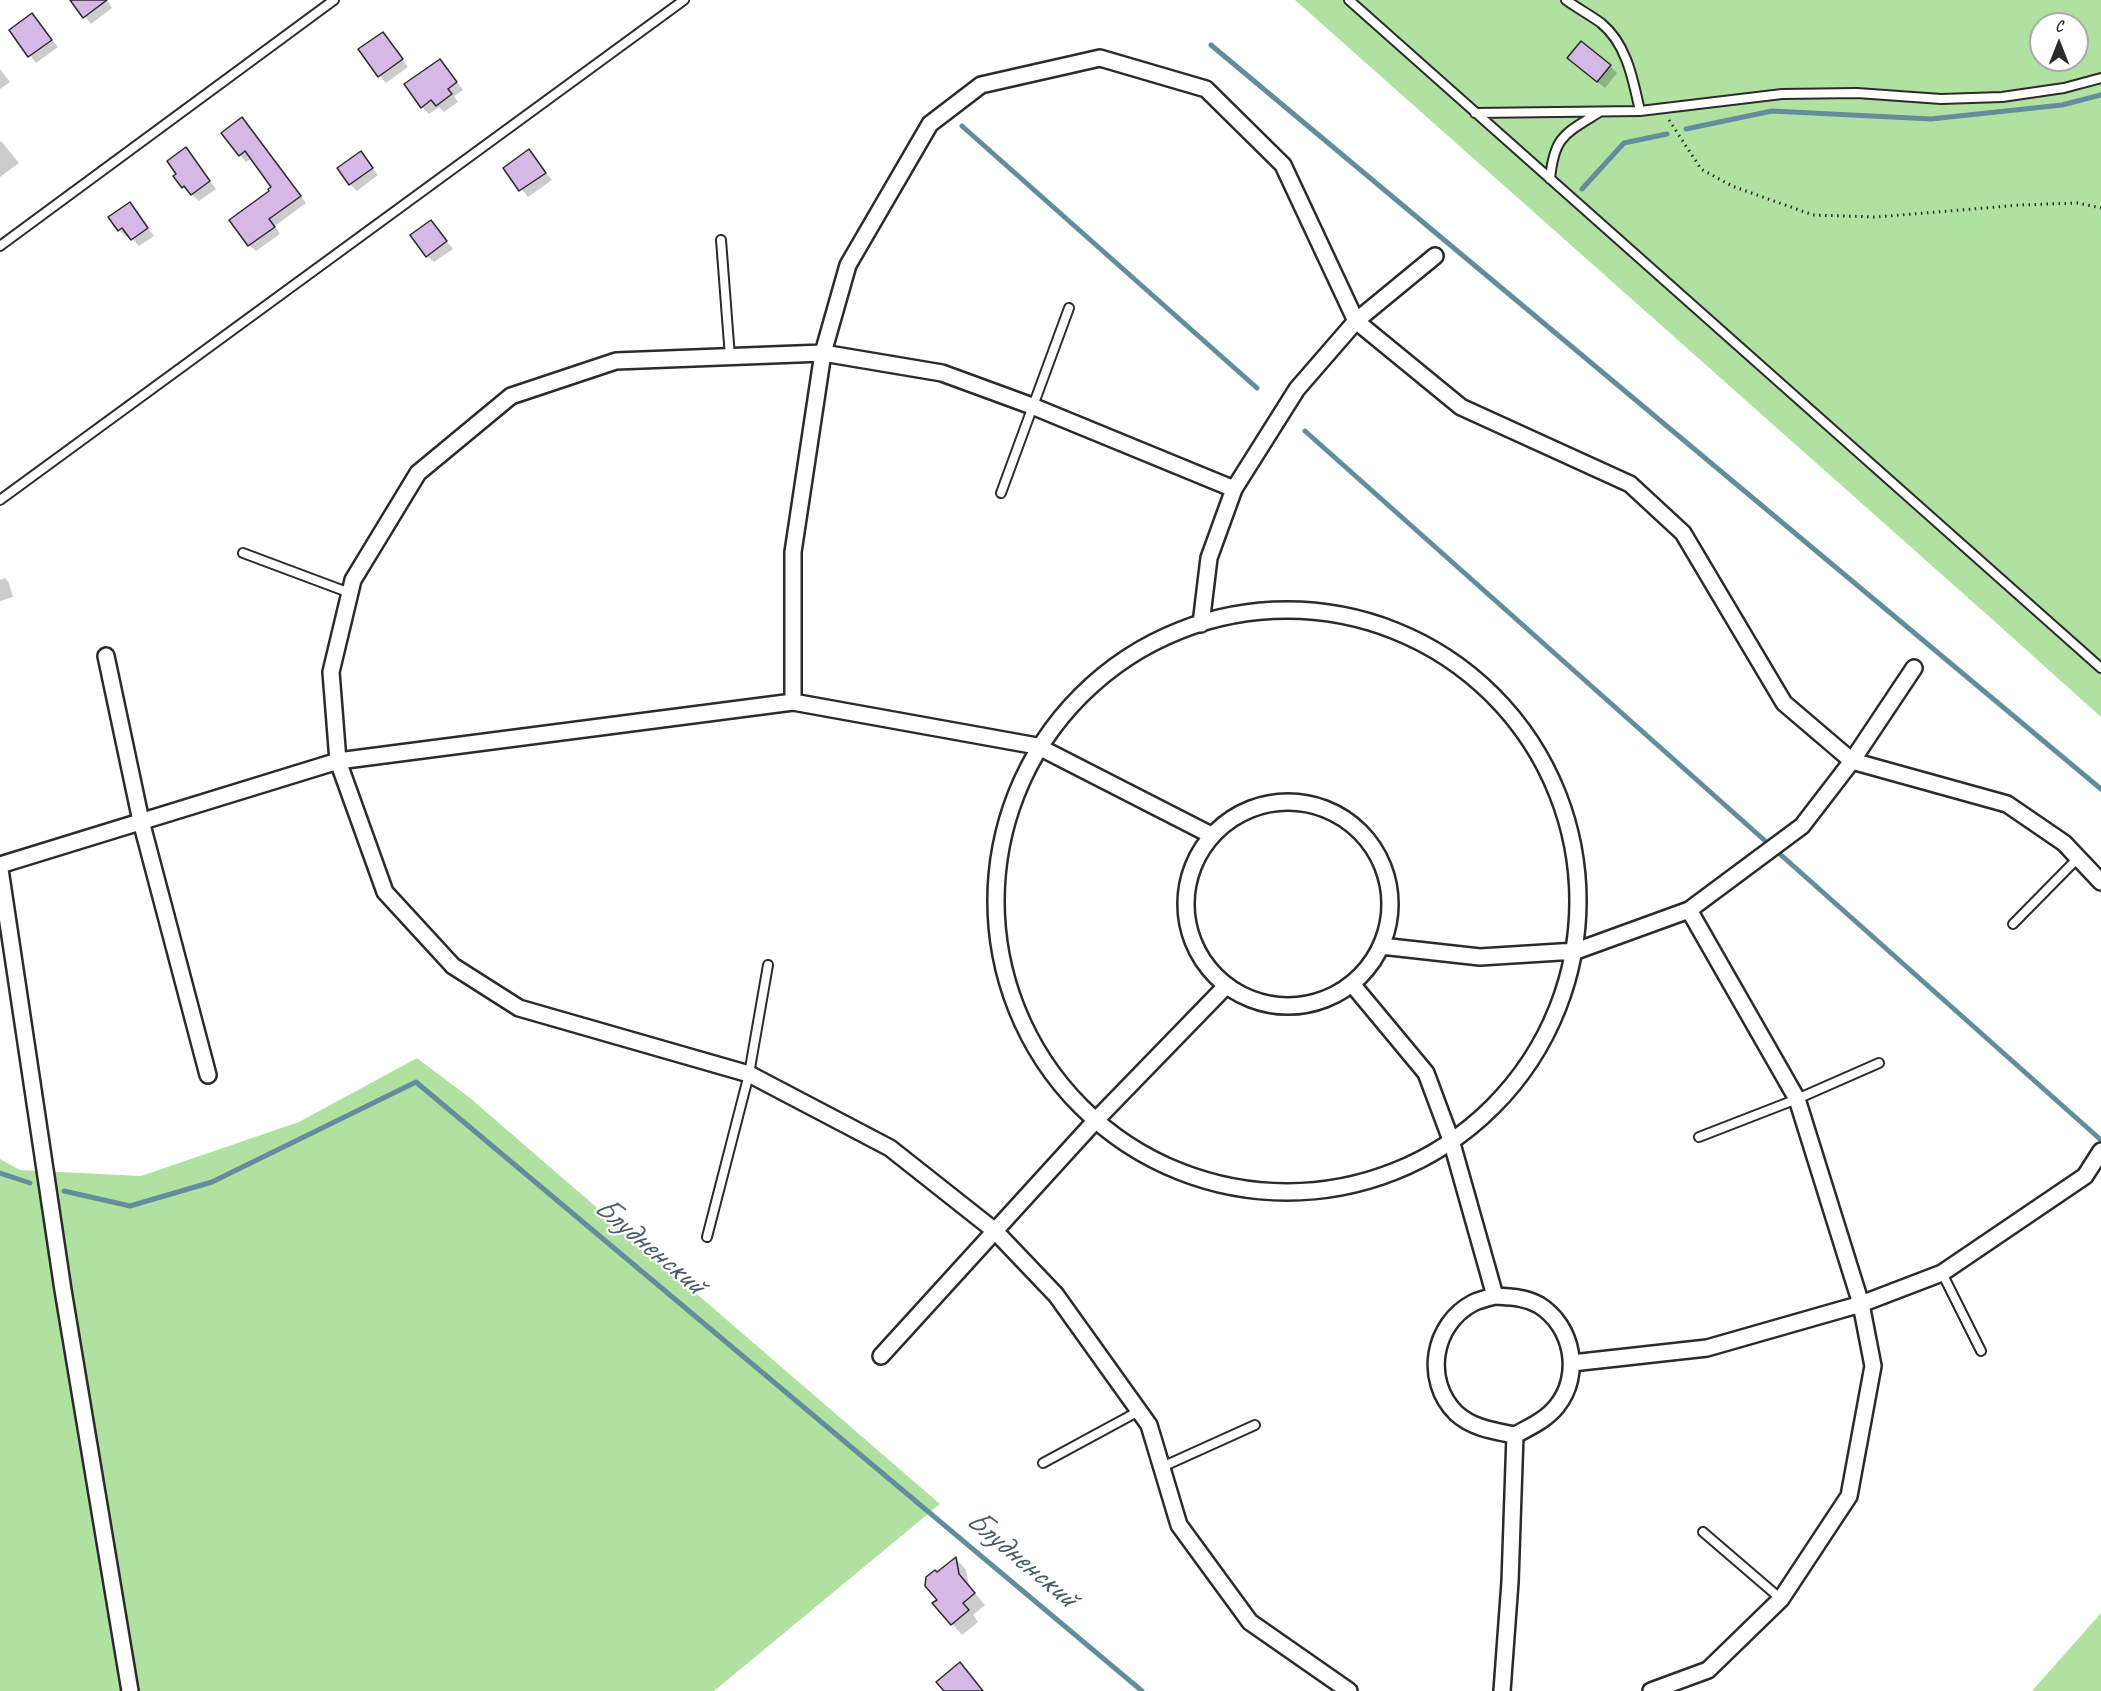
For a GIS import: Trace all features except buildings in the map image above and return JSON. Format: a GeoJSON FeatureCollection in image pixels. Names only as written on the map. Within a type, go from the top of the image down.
{"type":"FeatureCollection","features":[{"type":"Feature","properties":{"kind":"street"},"geometry":{"type":"LineString","coordinates":[[793,702],[793,552],[823,353],[849,265],[930,124],[981,85],[1100,58],[1206,89],[1283,165],[1356,321],[1461,407],[1629,484],[1683,533],[1784,703],[1851,761],[2007,804],[2064,843],[2101,882]]}},
{"type":"Feature","properties":{"kind":"street"},"geometry":{"type":"LineString","coordinates":[[1201,624],[1209,558],[1234,489],[1296,388],[1356,321],[1435,256]]}},
{"type":"Feature","properties":{"kind":"street"},"geometry":{"type":"LineString","coordinates":[[1234,489],[1032,406],[942,373],[823,353],[616,361],[511,396],[418,473],[353,580],[331,672],[338,761],[385,892],[453,966],[519,1008],[749,1074],[890,1148],[995,1231],[1056,1295],[1149,1425],[1179,1525],[1250,1622],[1349,1691]]}},
{"type":"Feature","properties":{"kind":"street"},"geometry":{"type":"LineString","coordinates":[[1259,609],[1348,614],[1432,646],[1502,702],[1553,776],[1575,851],[1578,862],[1576,951],[1546,1040],[1489,1114],[1451,1140],[1411,1167],[1321,1193],[1227,1189],[1139,1155],[1067,1096],[1016,1017],[994,926],[1001,832],[1037,746],[1096,678],[1172,631],[1259,609]]}},
{"type":"Feature","properties":{"kind":"street"},"geometry":{"type":"LineString","coordinates":[[106,656],[141,822],[208,1075]]}},
{"type":"Feature","properties":{"kind":"street"},"geometry":{"type":"LineString","coordinates":[[1381,946],[1480,957],[1576,951],[1689,910],[1802,826],[1851,761],[1914,668]]}},
{"type":"Feature","properties":{"kind":"street"},"geometry":{"type":"LineString","coordinates":[[0,865],[338,761],[793,702],[1037,746],[1211,835]]}},
{"type":"Feature","properties":{"kind":"street"},"geometry":{"type":"LineString","coordinates":[[1269,802],[1303,802],[1336,812],[1363,833],[1382,861],[1391,894],[1388,927],[1381,946],[1375,959],[1352,984],[1323,1001],[1289,1007],[1256,1002],[1226,986],[1202,962],[1188,931],[1185,897],[1193,864],[1211,835],[1237,814],[1269,802]]}},
{"type":"Feature","properties":{"kind":"street"},"geometry":{"type":"LineString","coordinates":[[0,869],[63,1290],[130,1691]]}},
{"type":"Feature","properties":{"kind":"street"},"geometry":{"type":"LineString","coordinates":[[1651,1691],[1708,1670],[1781,1599],[1849,1496],[1873,1366],[1862,1304],[1797,1099],[1689,910]]}},
{"type":"Feature","properties":{"kind":"street"},"geometry":{"type":"LineString","coordinates":[[1352,984],[1426,1073],[1451,1140],[1494,1296]]}},
{"type":"Feature","properties":{"kind":"street"},"geometry":{"type":"LineString","coordinates":[[881,1356],[1096,1120],[1226,986]]}},
{"type":"Feature","properties":{"kind":"street"},"geometry":{"type":"LineString","coordinates":[[1572,1363],[1707,1348],[1862,1304],[1942,1273],[2085,1176],[2101,1151]]}},
{"type":"Feature","properties":{"kind":"street"},"geometry":{"type":"LineString","coordinates":[[1494,1296],[1518,1297],[1539,1305],[1556,1321],[1568,1341],[1572,1363],[1568,1386],[1557,1406],[1540,1422],[1515,1435],[1474,1425],[1456,1413],[1443,1396],[1436,1375],[1436,1353],[1443,1332],[1456,1315],[1473,1302],[1494,1296]]}},
{"type":"Feature","properties":{"kind":"street"},"geometry":{"type":"LineString","coordinates":[[1502,1691],[1510,1582],[1515,1435]]}},
{"type":"Feature","properties":{"kind":"lane"},"geometry":{"type":"LineString","coordinates":[[0,246],[334,0]]}},
{"type":"Feature","properties":{"kind":"lane"},"geometry":{"type":"LineString","coordinates":[[0,500],[684,0]]}},
{"type":"Feature","properties":{"kind":"lane"},"geometry":{"type":"LineString","coordinates":[[1349,0],[2101,668]]}},
{"type":"Feature","properties":{"kind":"lane"},"geometry":{"type":"LineString","coordinates":[[1566,0],[1602,24],[1622,50],[1633,79],[1640,111]]}},
{"type":"Feature","properties":{"kind":"lane"},"geometry":{"type":"LineString","coordinates":[[1475,113],[1640,111],[1782,94],[1857,93],[1941,99],[2002,97],[2064,88],[2101,78]]}},
{"type":"Feature","properties":{"kind":"lane"},"geometry":{"type":"LineString","coordinates":[[1550,179],[1552,162],[1563,136],[1599,112]]}},
{"type":"Feature","properties":{"kind":"lane"},"geometry":{"type":"LineString","coordinates":[[721,240],[730,357]]}},
{"type":"Feature","properties":{"kind":"lane"},"geometry":{"type":"LineString","coordinates":[[1001,493],[1069,308]]}},
{"type":"Feature","properties":{"kind":"lane"},"geometry":{"type":"LineString","coordinates":[[243,553],[350,593]]}},
{"type":"Feature","properties":{"kind":"lane"},"geometry":{"type":"LineString","coordinates":[[2013,924],[2079,858]]}},
{"type":"Feature","properties":{"kind":"lane"},"geometry":{"type":"LineString","coordinates":[[707,1237],[749,1074],[768,965]]}},
{"type":"Feature","properties":{"kind":"lane"},"geometry":{"type":"LineString","coordinates":[[1699,1137],[1797,1099],[1879,1063]]}},
{"type":"Feature","properties":{"kind":"lane"},"geometry":{"type":"LineString","coordinates":[[1942,1273],[1981,1351]]}},
{"type":"Feature","properties":{"kind":"lane"},"geometry":{"type":"LineString","coordinates":[[1043,1463],[1139,1411]]}},
{"type":"Feature","properties":{"kind":"lane"},"geometry":{"type":"LineString","coordinates":[[1162,1467],[1255,1425]]}},
{"type":"Feature","properties":{"kind":"lane"},"geometry":{"type":"LineString","coordinates":[[1703,1532],[1781,1599]]}},
{"type":"Feature","properties":{"kind":"path"},"geometry":{"type":"LineString","coordinates":[[1662,109],[1701,169],[1732,186],[1813,215],[1876,217],[2020,205],[2078,203],[2101,208]]}},
{"type":"Feature","properties":{"kind":"green space"},"geometry":{"type":"Polygon","coordinates":[[[1295,0],[2101,0],[2101,717],[1993,620],[1295,0]]]}},
{"type":"Feature","properties":{"kind":"green space"},"geometry":{"type":"Polygon","coordinates":[[[417,1058],[470,1098],[940,1504],[714,1691],[0,1691],[0,1159],[20,1170],[141,1176],[299,1122],[417,1058]]]}},
{"type":"Feature","properties":{"kind":"green space"},"geometry":{"type":"Polygon","coordinates":[[[2101,1613],[2101,1691],[2032,1691],[2101,1613]]]}},
{"type":"Feature","properties":{"kind":"waterway"},"geometry":{"type":"LineString","coordinates":[[1211,45],[2101,789]]}},
{"type":"Feature","properties":{"kind":"waterway"},"geometry":{"type":"LineString","coordinates":[[1686,129],[1772,111],[1931,119],[2062,105],[2101,95]]}},
{"type":"Feature","properties":{"kind":"waterway"},"geometry":{"type":"LineString","coordinates":[[962,126],[1257,388]]}},
{"type":"Feature","properties":{"kind":"waterway"},"geometry":{"type":"LineString","coordinates":[[1582,189],[1624,143],[1667,134]]}},
{"type":"Feature","properties":{"kind":"waterway"},"geometry":{"type":"LineString","coordinates":[[1305,431],[2101,1140]]}},
{"type":"Feature","properties":{"kind":"waterway","name":"Блудненский"},"geometry":{"type":"LineString","coordinates":[[64,1191],[130,1206],[212,1182],[416,1082],[1142,1691]]}},
{"type":"Feature","properties":{"kind":"waterway","name":"Блудненский"},"geometry":{"type":"LineString","coordinates":[[0,1173],[30,1183]]}}]}
